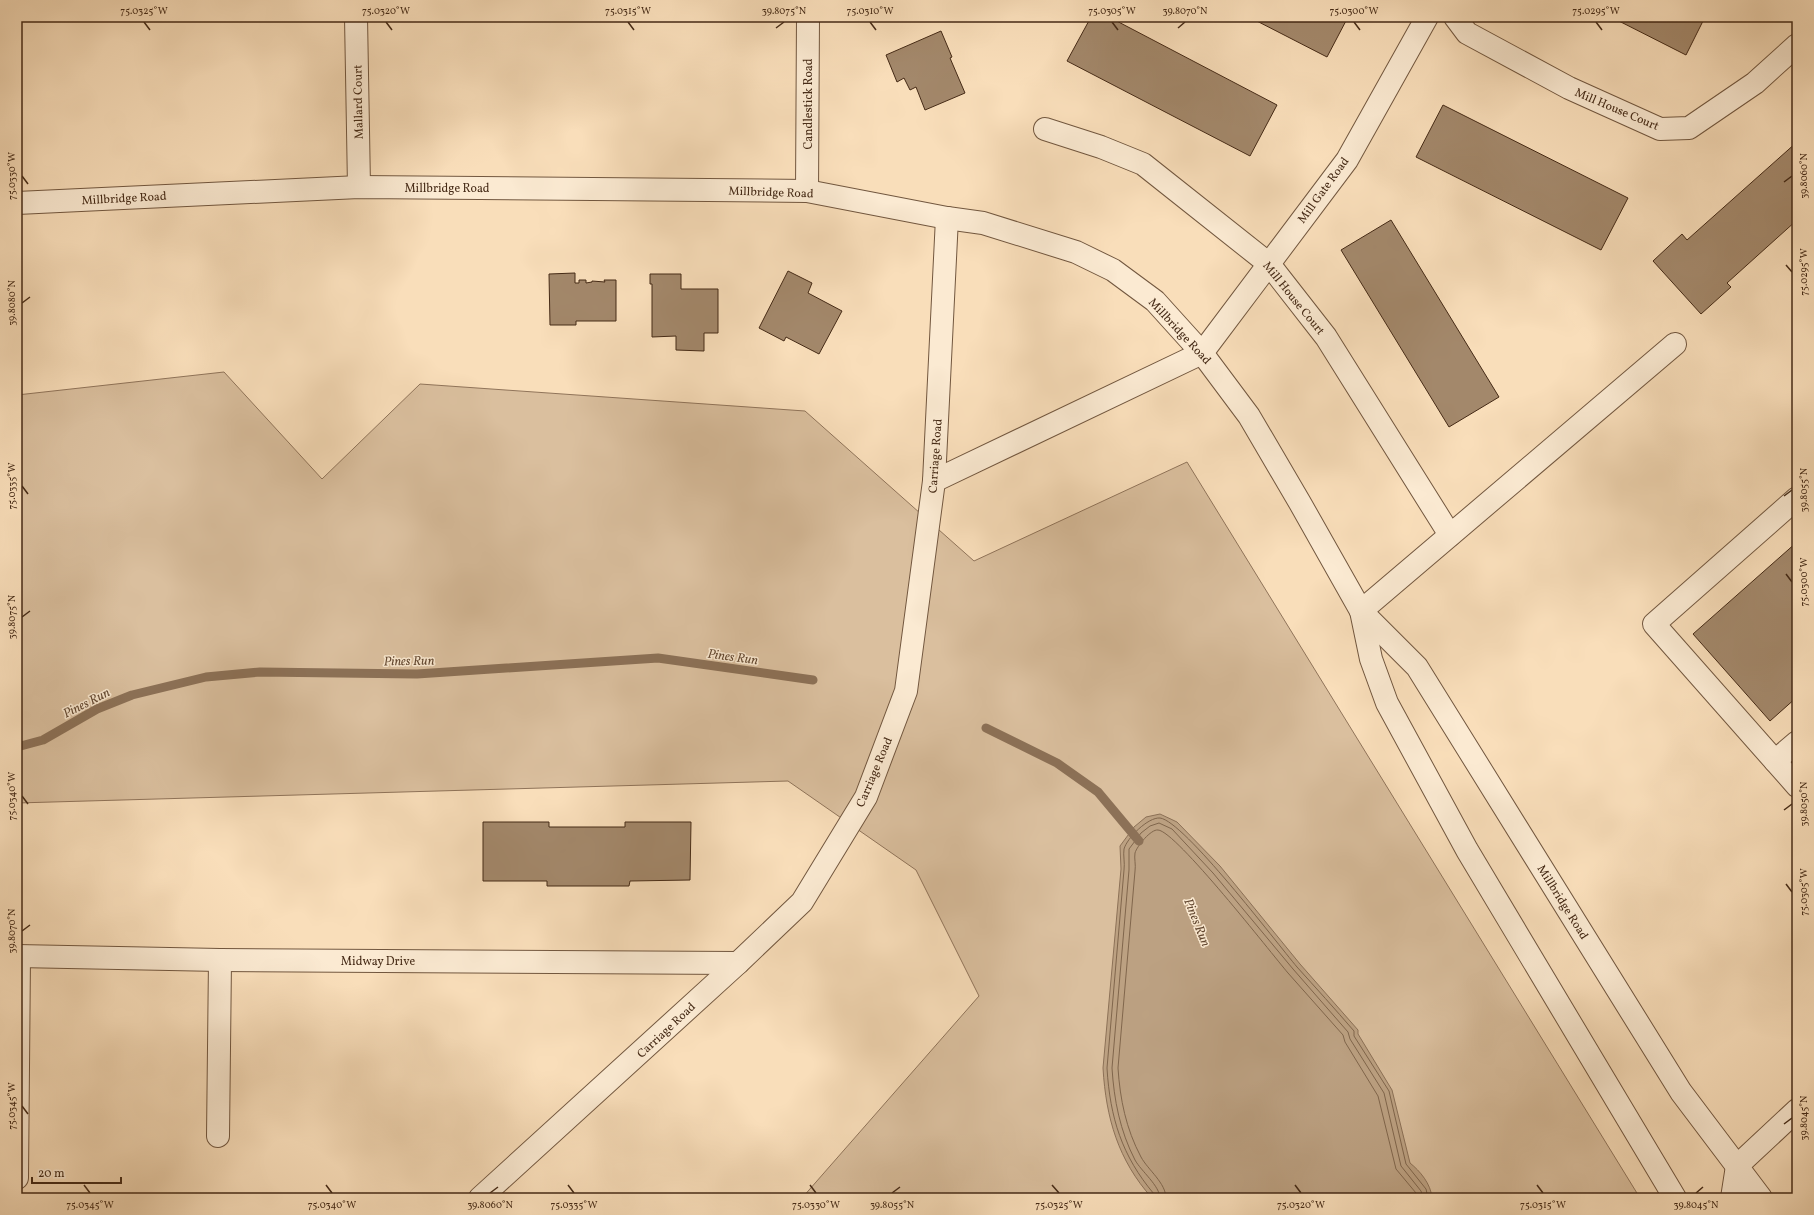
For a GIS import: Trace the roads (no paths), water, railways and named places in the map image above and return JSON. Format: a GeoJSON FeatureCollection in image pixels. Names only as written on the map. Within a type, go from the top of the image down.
{"type":"FeatureCollection","features":[{"type":"Feature","properties":{"kind":"street","name":"Mallard Court"},"geometry":{"type":"LineString","coordinates":[[356,17],[359,187]]}},
{"type":"Feature","properties":{"kind":"street","name":"Candlestick Road"},"geometry":{"type":"LineString","coordinates":[[807,191],[808,17]]}},
{"type":"Feature","properties":{"kind":"street","name":"Mill Gate Road"},"geometry":{"type":"LineString","coordinates":[[1202,353],[1347,160],[1427,17]]}},
{"type":"Feature","properties":{"kind":"street","name":"Mill House Court"},"geometry":{"type":"LineString","coordinates":[[1455,17],[1467,33],[1569,88],[1660,129],[1689,128],[1755,84],[1797,46]]}},
{"type":"Feature","properties":{"kind":"street","name":"Mill House Court"},"geometry":{"type":"LineString","coordinates":[[1045,129],[1101,147],[1143,164],[1269,264],[1326,337],[1450,535]]}},
{"type":"Feature","properties":{"kind":"street","name":"Millbridge Road"},"geometry":{"type":"LineString","coordinates":[[17,203],[359,187],[807,191],[947,218],[983,222],[1076,252],[1113,270],[1155,301],[1202,353],[1248,416],[1361,611],[1417,667],[1682,1092],[1761,1198]]}},
{"type":"Feature","properties":{"kind":"street","name":"Carriage Road"},"geometry":{"type":"LineString","coordinates":[[480,1198],[738,963],[802,902],[866,797],[906,691],[934,481],[947,218]]}},
{"type":"Feature","properties":{"kind":"street"},"geometry":{"type":"LineString","coordinates":[[1361,611],[1675,344]]}},
{"type":"Feature","properties":{"kind":"street"},"geometry":{"type":"LineString","coordinates":[[934,481],[1202,353]]}},
{"type":"Feature","properties":{"kind":"street"},"geometry":{"type":"LineString","coordinates":[[1797,498],[1654,624],[1797,786]]}},
{"type":"Feature","properties":{"kind":"street","name":"Millbridge Road"},"geometry":{"type":"LineString","coordinates":[[1361,611],[1371,659],[1387,703],[1467,850],[1675,1198]]}},
{"type":"Feature","properties":{"kind":"street"},"geometry":{"type":"LineString","coordinates":[[1775,761],[1797,742]]}},
{"type":"Feature","properties":{"kind":"street"},"geometry":{"type":"LineString","coordinates":[[17,1178],[18,956]]}},
{"type":"Feature","properties":{"kind":"street","name":"Midway Drive"},"geometry":{"type":"LineString","coordinates":[[18,956],[220,960],[738,963]]}},
{"type":"Feature","properties":{"kind":"street"},"geometry":{"type":"LineString","coordinates":[[218,1136],[220,960]]}},
{"type":"Feature","properties":{"kind":"street"},"geometry":{"type":"LineString","coordinates":[[1732,1198],[1737,1166],[1797,1110]]}},
{"type":"Feature","properties":{"kind":"water"},"geometry":{"type":"Polygon","coordinates":[[[1160,814],[1177,822],[1220,866],[1300,964],[1358,1030],[1358,1034],[1392,1090],[1410,1163],[1424,1178],[1430,1188],[1432,1198],[1152,1198],[1140,1184],[1130,1169],[1116,1138],[1107,1104],[1103,1068],[1121,869],[1120,846],[1134,827],[1146,817],[1160,814]]]}},
{"type":"Feature","properties":{"kind":"waterway","name":"Pines Run"},"geometry":{"type":"LineString","coordinates":[[17,747],[43,740],[97,709],[132,695],[206,677],[260,672],[417,674],[658,658],[813,680]]}},
{"type":"Feature","properties":{"kind":"waterway","name":"Pines Run"},"geometry":{"type":"LineString","coordinates":[[986,728],[1057,763],[1098,792],[1139,841]]}}]}
